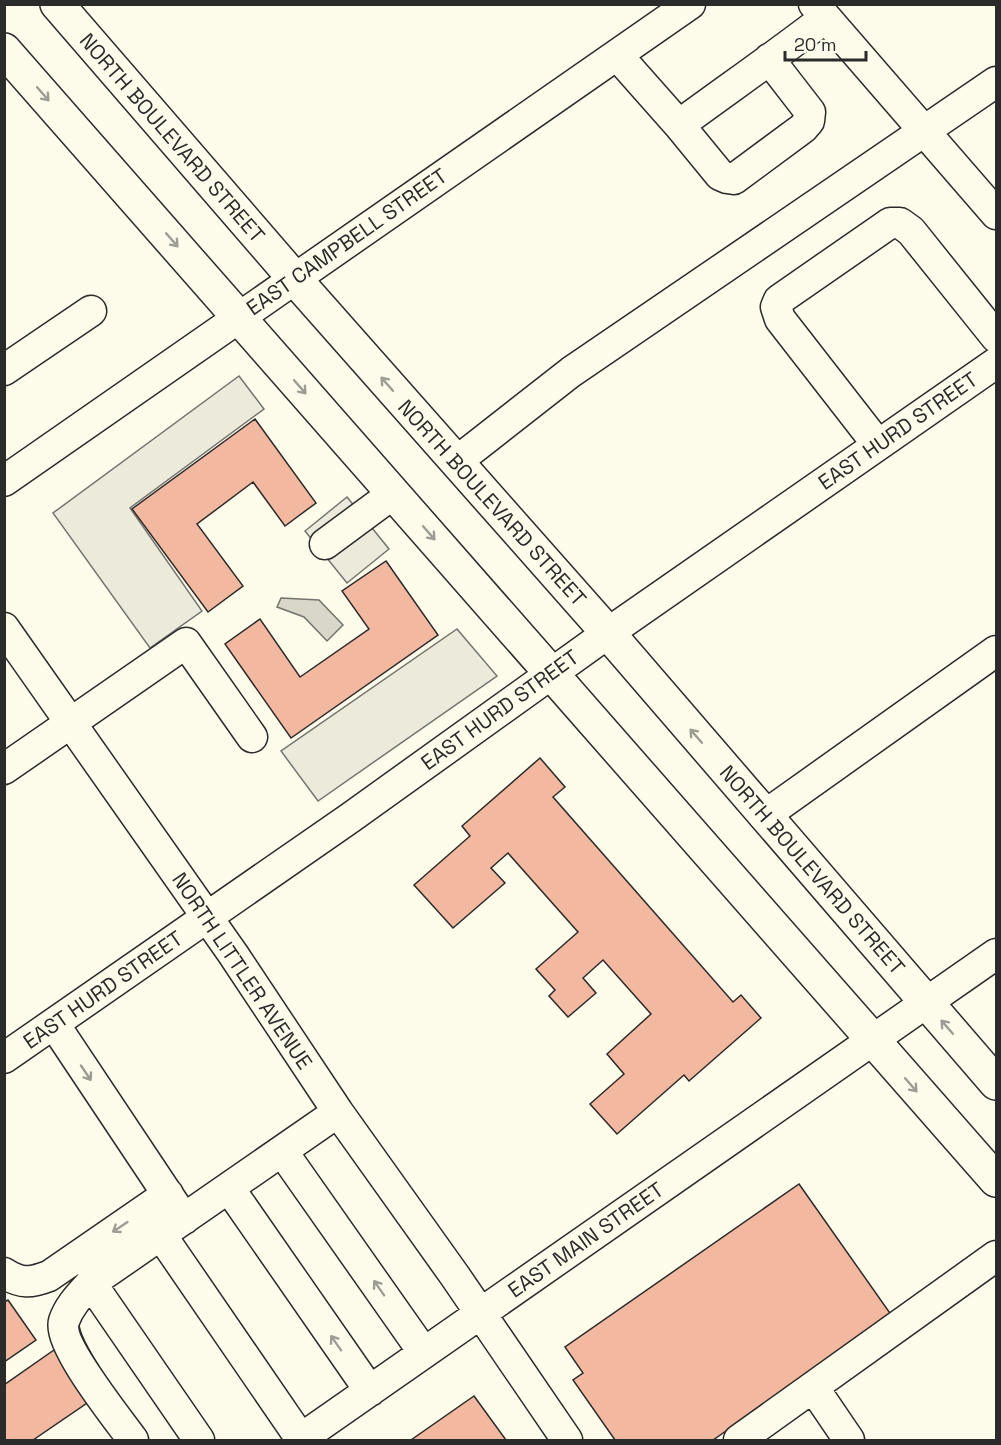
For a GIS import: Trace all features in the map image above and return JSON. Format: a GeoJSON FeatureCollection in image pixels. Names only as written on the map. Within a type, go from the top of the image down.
{"type":"FeatureCollection","features":[{"type":"Feature","properties":{"kind":"main road","name":"NORTH BOULEVARD STREET"},"geometry":{"type":"LineString","coordinates":[[57,4],[294,278],[608,633],[996,1083]]}},
{"type":"Feature","properties":{"kind":"main road"},"geometry":{"type":"LineString","coordinates":[[4,50],[996,1180]]}},
{"type":"Feature","properties":{"kind":"street","name":"EAST CAMPBELL STREET"},"geometry":{"type":"LineString","coordinates":[[5,478],[690,4]]}},
{"type":"Feature","properties":{"kind":"street"},"geometry":{"type":"LineString","coordinates":[[679,125],[769,59],[820,11],[996,214]]}},
{"type":"Feature","properties":{"kind":"street"},"geometry":{"type":"LineString","coordinates":[[617,55],[720,175],[727,178],[734,178],[795,134],[809,120],[810,112],[769,59]]}},
{"type":"Feature","properties":{"kind":"street"},"geometry":{"type":"LineString","coordinates":[[456,462],[572,372],[996,82]]}},
{"type":"Feature","properties":{"kind":"street"},"geometry":{"type":"LineString","coordinates":[[878,445],[780,319],[776,307],[779,300],[890,223],[900,223],[911,231],[996,337]]}},
{"type":"Feature","properties":{"kind":"street"},"geometry":{"type":"LineString","coordinates":[[4,370],[91,311]]}},
{"type":"Feature","properties":{"kind":"street","name":"EAST HURD STREET"},"geometry":{"type":"LineString","coordinates":[[4,1058],[207,918],[608,633],[996,363]]}},
{"type":"Feature","properties":{"kind":"street"},"geometry":{"type":"LineString","coordinates":[[325,544],[394,493]]}},
{"type":"Feature","properties":{"kind":"street","name":"NORTH LITTLER AVENUE"},"geometry":{"type":"LineString","coordinates":[[4,628],[72,722],[338,1112],[481,1313],[567,1440]]}},
{"type":"Feature","properties":{"kind":"street"},"geometry":{"type":"LineString","coordinates":[[4,769],[186,643],[252,737]]}},
{"type":"Feature","properties":{"kind":"street"},"geometry":{"type":"LineString","coordinates":[[764,816],[996,651]]}},
{"type":"Feature","properties":{"kind":"street"},"geometry":{"type":"LineString","coordinates":[[926,1003],[996,954]]}},
{"type":"Feature","properties":{"kind":"street","name":"EAST MAIN STREET"},"geometry":{"type":"LineString","coordinates":[[300,1440],[926,1003]]}},
{"type":"Feature","properties":{"kind":"street"},"geometry":{"type":"LineString","coordinates":[[54,1024],[171,1216],[300,1440]]}},
{"type":"Feature","properties":{"kind":"street"},"geometry":{"type":"LineString","coordinates":[[4,1273],[15,1280],[34,1282],[49,1276],[229,1188],[338,1112]]}},
{"type":"Feature","properties":{"kind":"street"},"geometry":{"type":"LineString","coordinates":[[282,1151],[424,1353]]}},
{"type":"Feature","properties":{"kind":"street"},"geometry":{"type":"LineString","coordinates":[[229,1188],[369,1391]]}},
{"type":"Feature","properties":{"kind":"street"},"geometry":{"type":"LineString","coordinates":[[133,1440],[78,1363],[68,1345],[63,1323],[74,1302],[91,1283],[171,1216]]}},
{"type":"Feature","properties":{"kind":"street"},"geometry":{"type":"LineString","coordinates":[[740,1440],[996,1256]]}},
{"type":"Feature","properties":{"kind":"street"},"geometry":{"type":"LineString","coordinates":[[91,1283],[199,1440]]}},
{"type":"Feature","properties":{"kind":"street"},"geometry":{"type":"LineString","coordinates":[[813,1387],[849,1440]]}},
{"type":"Feature","properties":{"kind":"shaded area"},"geometry":{"type":"Polygon","coordinates":[[[239,376],[264,409],[130,508],[202,611],[150,648],[53,513],[239,376]]]}},
{"type":"Feature","properties":{"kind":"shaded area"},"geometry":{"type":"Polygon","coordinates":[[[347,497],[389,549],[347,583],[305,531],[347,497]]]}},
{"type":"Feature","properties":{"kind":"shaded area"},"geometry":{"type":"Polygon","coordinates":[[[281,598],[319,600],[343,625],[327,641],[304,617],[277,607],[281,598]]]}},
{"type":"Feature","properties":{"kind":"shaded area"},"geometry":{"type":"Polygon","coordinates":[[[457,629],[497,676],[318,801],[281,751],[457,629]]]}},
{"type":"Feature","properties":{"kind":"building"},"geometry":{"type":"Polygon","coordinates":[[[255,419],[316,503],[285,526],[253,482],[197,524],[243,586],[208,612],[132,509],[255,419]]]}},
{"type":"Feature","properties":{"kind":"building"},"geometry":{"type":"Polygon","coordinates":[[[386,561],[438,635],[291,738],[225,644],[260,619],[300,677],[369,629],[342,591],[386,561]]]}},
{"type":"Feature","properties":{"kind":"building"},"geometry":{"type":"Polygon","coordinates":[[[540,758],[565,787],[553,797],[733,1002],[741,995],[761,1018],[689,1081],[684,1075],[617,1134],[590,1104],[624,1074],[607,1054],[651,1014],[603,960],[583,978],[596,993],[568,1017],[549,996],[555,990],[536,969],[578,932],[508,853],[491,868],[505,883],[453,928],[414,885],[470,836],[462,826],[540,758]]]}},
{"type":"Feature","properties":{"kind":"building"},"geometry":{"type":"Polygon","coordinates":[[[799,1184],[892,1316],[713,1440],[615,1440],[573,1380],[583,1373],[565,1347],[799,1184]]]}},
{"type":"Feature","properties":{"kind":"building"},"geometry":{"type":"Polygon","coordinates":[[[8,1300],[36,1340],[4,1362],[4,1302],[8,1300]]]}},
{"type":"Feature","properties":{"kind":"building"},"geometry":{"type":"Polygon","coordinates":[[[54,1350],[90,1401],[33,1440],[4,1440],[4,1385],[54,1350]]]}},
{"type":"Feature","properties":{"kind":"building"},"geometry":{"type":"Polygon","coordinates":[[[474,1396],[506,1440],[411,1440],[474,1396]]]}}]}
